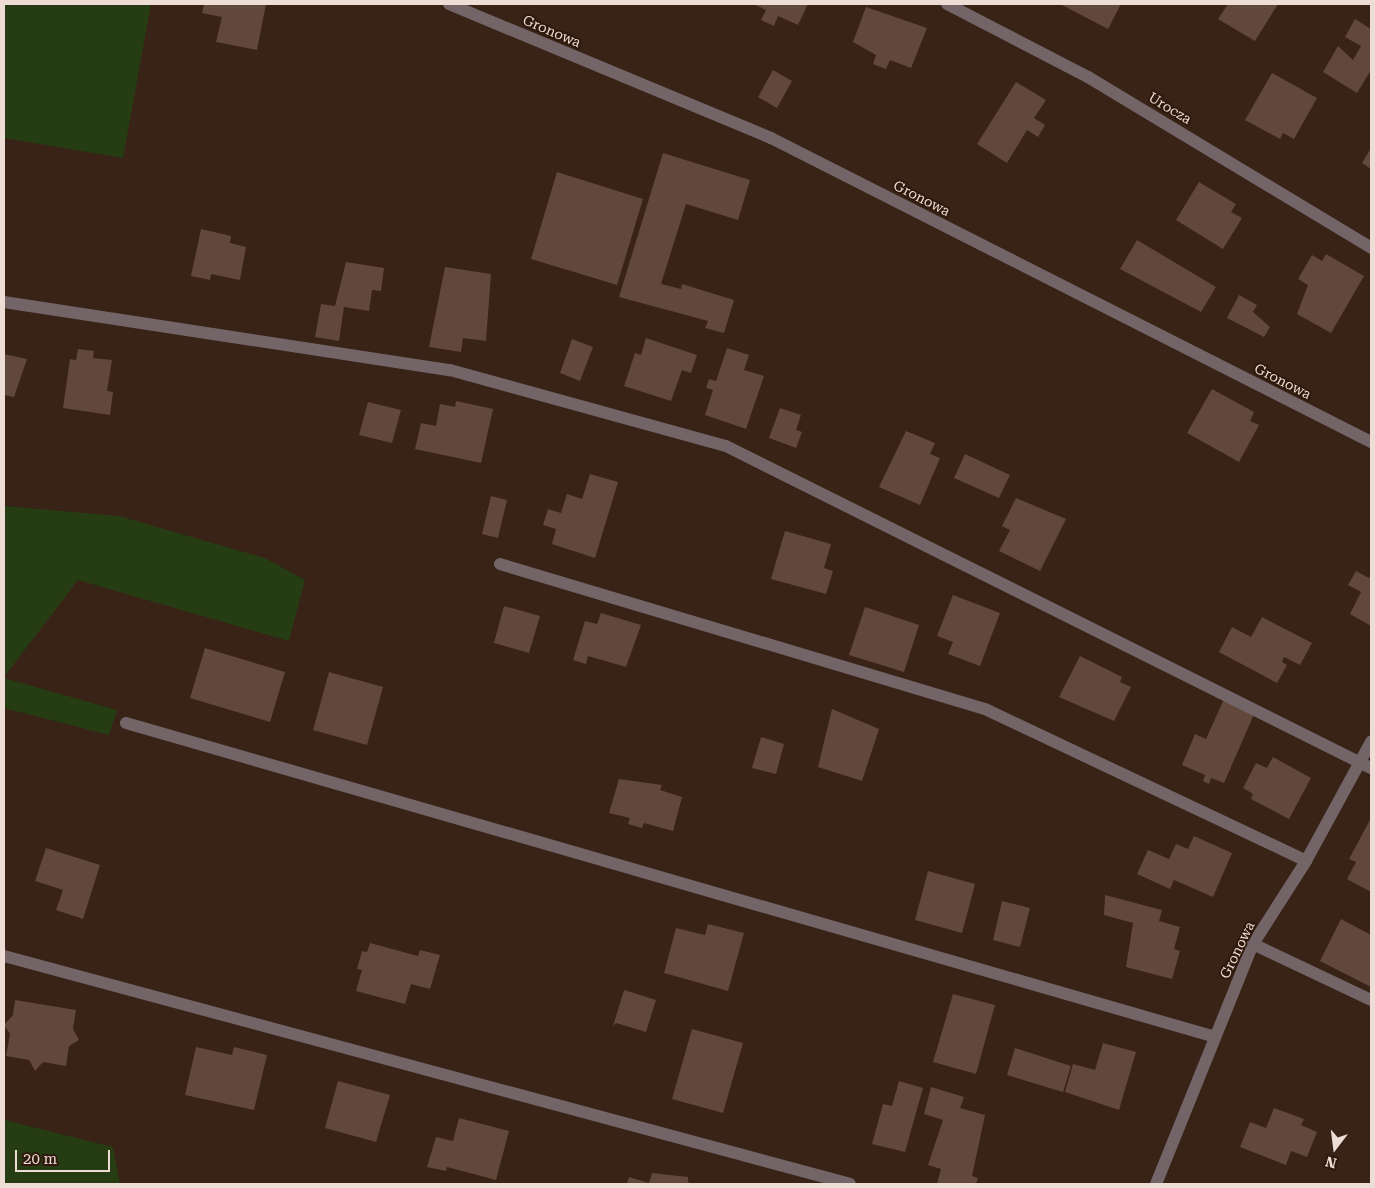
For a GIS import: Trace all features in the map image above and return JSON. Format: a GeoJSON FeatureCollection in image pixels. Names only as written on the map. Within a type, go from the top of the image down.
{"type":"FeatureCollection","features":[{"type":"Feature","properties":{"kind":"street","name":"Gronowa"},"geometry":{"type":"LineString","coordinates":[[449,4],[771,138],[1371,442]]}},
{"type":"Feature","properties":{"kind":"street","name":"Urocza"},"geometry":{"type":"LineString","coordinates":[[947,4],[1088,77],[1371,248]]}},
{"type":"Feature","properties":{"kind":"street"},"geometry":{"type":"LineString","coordinates":[[4,302],[450,370],[726,446],[1366,765]]}},
{"type":"Feature","properties":{"kind":"street"},"geometry":{"type":"LineString","coordinates":[[500,564],[985,709],[1306,862]]}},
{"type":"Feature","properties":{"kind":"street"},"geometry":{"type":"LineString","coordinates":[[126,723],[1215,1037]]}},
{"type":"Feature","properties":{"kind":"street","name":"Gronowa"},"geometry":{"type":"LineString","coordinates":[[1156,1184],[1253,944],[1366,765],[1371,742]]}},
{"type":"Feature","properties":{"kind":"street"},"geometry":{"type":"LineString","coordinates":[[1253,944],[1371,1000]]}},
{"type":"Feature","properties":{"kind":"street"},"geometry":{"type":"LineString","coordinates":[[4,956],[850,1184]]}},
{"type":"Feature","properties":{"kind":"green space"},"geometry":{"type":"Polygon","coordinates":[[[4,4],[151,4],[123,158],[4,138],[4,4]]]}},
{"type":"Feature","properties":{"kind":"green space"},"geometry":{"type":"Polygon","coordinates":[[[4,506],[119,516],[265,558],[305,580],[289,641],[78,580],[4,677],[4,506]]]}},
{"type":"Feature","properties":{"kind":"green space"},"geometry":{"type":"Polygon","coordinates":[[[4,678],[117,710],[109,735],[4,708],[4,678]]]}},
{"type":"Feature","properties":{"kind":"green space"},"geometry":{"type":"Polygon","coordinates":[[[4,1120],[113,1147],[120,1184],[4,1184],[4,1120]]]}},
{"type":"Feature","properties":{"kind":"building"},"geometry":{"type":"Polygon","coordinates":[[[204,4],[266,4],[257,50],[216,42],[222,17],[202,13],[204,4]]]}},
{"type":"Feature","properties":{"kind":"building"},"geometry":{"type":"Polygon","coordinates":[[[753,4],[808,4],[798,25],[778,16],[774,26],[761,20],[766,10],[753,4]]]}},
{"type":"Feature","properties":{"kind":"building"},"geometry":{"type":"Polygon","coordinates":[[[1060,4],[1121,4],[1108,29],[1060,4]]]}},
{"type":"Feature","properties":{"kind":"building"},"geometry":{"type":"Polygon","coordinates":[[[1228,4],[1278,4],[1255,41],[1218,19],[1228,4]]]}},
{"type":"Feature","properties":{"kind":"building"},"geometry":{"type":"Polygon","coordinates":[[[866,7],[927,28],[911,68],[890,60],[886,69],[873,64],[876,55],[853,42],[866,7]]]}},
{"type":"Feature","properties":{"kind":"building"},"geometry":{"type":"Polygon","coordinates":[[[1355,19],[1371,29],[1371,70],[1357,93],[1323,72],[1338,46],[1353,60],[1361,46],[1345,37],[1355,19]]]}},
{"type":"Feature","properties":{"kind":"building"},"geometry":{"type":"Polygon","coordinates":[[[773,70],[792,81],[777,108],[758,97],[773,70]]]}},
{"type":"Feature","properties":{"kind":"building"},"geometry":{"type":"Polygon","coordinates":[[[1272,73],[1317,98],[1294,139],[1283,133],[1280,139],[1245,120],[1272,73]]]}},
{"type":"Feature","properties":{"kind":"building"},"geometry":{"type":"Polygon","coordinates":[[[1016,82],[1046,100],[1034,118],[1045,125],[1038,137],[1027,130],[1007,163],[977,144],[1016,82]]]}},
{"type":"Feature","properties":{"kind":"building"},"geometry":{"type":"Polygon","coordinates":[[[1371,148],[1371,169],[1362,163],[1371,148]]]}},
{"type":"Feature","properties":{"kind":"building"},"geometry":{"type":"Polygon","coordinates":[[[663,153],[750,180],[738,220],[686,204],[661,284],[681,289],[682,284],[734,300],[724,333],[705,328],[708,321],[619,297],[663,153]]]}},
{"type":"Feature","properties":{"kind":"building"},"geometry":{"type":"Polygon","coordinates":[[[557,172],[643,199],[617,285],[531,259],[557,172]]]}},
{"type":"Feature","properties":{"kind":"building"},"geometry":{"type":"Polygon","coordinates":[[[1199,182],[1236,204],[1231,212],[1242,218],[1223,249],[1176,220],[1199,182]]]}},
{"type":"Feature","properties":{"kind":"building"},"geometry":{"type":"Polygon","coordinates":[[[201,229],[231,236],[230,243],[246,247],[240,280],[211,274],[210,280],[191,276],[201,229]]]}},
{"type":"Feature","properties":{"kind":"building"},"geometry":{"type":"Polygon","coordinates":[[[1137,240],[1216,287],[1201,312],[1120,269],[1137,240]]]}},
{"type":"Feature","properties":{"kind":"building"},"geometry":{"type":"Polygon","coordinates":[[[1326,254],[1364,276],[1331,333],[1297,314],[1308,285],[1298,279],[1312,255],[1322,261],[1326,254]]]}},
{"type":"Feature","properties":{"kind":"building"},"geometry":{"type":"Polygon","coordinates":[[[346,262],[384,268],[381,291],[372,290],[369,311],[344,307],[339,341],[315,337],[321,304],[335,306],[346,262]]]}},
{"type":"Feature","properties":{"kind":"building"},"geometry":{"type":"Polygon","coordinates":[[[445,267],[491,274],[486,341],[463,338],[461,352],[429,347],[445,267]]]}},
{"type":"Feature","properties":{"kind":"building"},"geometry":{"type":"Polygon","coordinates":[[[1239,295],[1257,305],[1253,312],[1270,327],[1264,337],[1227,318],[1239,295]]]}},
{"type":"Feature","properties":{"kind":"building"},"geometry":{"type":"Polygon","coordinates":[[[646,338],[697,355],[691,373],[682,370],[671,401],[624,386],[635,353],[641,355],[646,338]]]}},
{"type":"Feature","properties":{"kind":"building"},"geometry":{"type":"Polygon","coordinates":[[[572,339],[593,347],[580,381],[560,373],[572,339]]]}},
{"type":"Feature","properties":{"kind":"building"},"geometry":{"type":"Polygon","coordinates":[[[727,348],[749,355],[744,370],[764,376],[746,429],[705,415],[713,390],[706,388],[709,379],[716,381],[727,348]]]}},
{"type":"Feature","properties":{"kind":"building"},"geometry":{"type":"Polygon","coordinates":[[[78,349],[94,351],[93,358],[112,360],[107,391],[113,392],[110,415],[63,408],[70,359],[76,360],[78,349]]]}},
{"type":"Feature","properties":{"kind":"building"},"geometry":{"type":"Polygon","coordinates":[[[4,354],[27,359],[14,397],[4,395],[4,354]]]}},
{"type":"Feature","properties":{"kind":"building"},"geometry":{"type":"Polygon","coordinates":[[[1212,389],[1254,412],[1250,421],[1259,425],[1239,462],[1187,433],[1212,389]]]}},
{"type":"Feature","properties":{"kind":"building"},"geometry":{"type":"Polygon","coordinates":[[[456,401],[493,409],[481,463],[415,449],[421,423],[436,426],[440,404],[455,407],[456,401]]]}},
{"type":"Feature","properties":{"kind":"building"},"geometry":{"type":"Polygon","coordinates":[[[368,402],[401,410],[392,443],[359,435],[368,402]]]}},
{"type":"Feature","properties":{"kind":"building"},"geometry":{"type":"Polygon","coordinates":[[[780,408],[801,415],[796,430],[802,432],[796,448],[769,438],[780,408]]]}},
{"type":"Feature","properties":{"kind":"building"},"geometry":{"type":"Polygon","coordinates":[[[906,431],[935,443],[930,454],[940,458],[920,505],[879,487],[906,431]]]}},
{"type":"Feature","properties":{"kind":"building"},"geometry":{"type":"Polygon","coordinates":[[[965,454],[1010,475],[999,498],[954,478],[965,454]]]}},
{"type":"Feature","properties":{"kind":"building"},"geometry":{"type":"Polygon","coordinates":[[[590,474],[618,482],[595,558],[552,544],[556,529],[543,525],[548,509],[561,513],[567,494],[582,499],[590,474]]]}},
{"type":"Feature","properties":{"kind":"building"},"geometry":{"type":"Polygon","coordinates":[[[491,496],[507,500],[498,538],[482,534],[491,496]]]}},
{"type":"Feature","properties":{"kind":"building"},"geometry":{"type":"Polygon","coordinates":[[[1016,498],[1066,519],[1040,571],[999,551],[1010,530],[1002,526],[1016,498]]]}},
{"type":"Feature","properties":{"kind":"building"},"geometry":{"type":"Polygon","coordinates":[[[785,531],[831,544],[824,568],[833,571],[826,594],[771,579],[785,531]]]}},
{"type":"Feature","properties":{"kind":"building"},"geometry":{"type":"Polygon","coordinates":[[[1356,571],[1369,578],[1371,574],[1371,626],[1350,614],[1361,592],[1348,585],[1356,571]]]}},
{"type":"Feature","properties":{"kind":"building"},"geometry":{"type":"Polygon","coordinates":[[[953,595],[1000,613],[980,666],[948,654],[953,642],[937,636],[953,595]]]}},
{"type":"Feature","properties":{"kind":"building"},"geometry":{"type":"Polygon","coordinates":[[[504,606],[540,616],[529,653],[494,643],[504,606]]]}},
{"type":"Feature","properties":{"kind":"building"},"geometry":{"type":"Polygon","coordinates":[[[865,607],[919,625],[904,672],[849,655],[865,607]]]}},
{"type":"Feature","properties":{"kind":"building"},"geometry":{"type":"Polygon","coordinates":[[[601,613],[641,625],[626,667],[588,656],[586,664],[573,660],[585,621],[597,624],[601,613]]]}},
{"type":"Feature","properties":{"kind":"building"},"geometry":{"type":"Polygon","coordinates":[[[1262,617],[1312,643],[1300,665],[1284,657],[1282,662],[1287,665],[1277,683],[1219,652],[1232,627],[1251,637],[1262,617]]]}},
{"type":"Feature","properties":{"kind":"building"},"geometry":{"type":"Polygon","coordinates":[[[205,648],[285,672],[270,722],[190,698],[205,648]]]}},
{"type":"Feature","properties":{"kind":"building"},"geometry":{"type":"Polygon","coordinates":[[[1080,656],[1122,677],[1120,682],[1131,687],[1114,721],[1059,697],[1080,656]]]}},
{"type":"Feature","properties":{"kind":"building"},"geometry":{"type":"Polygon","coordinates":[[[329,672],[383,687],[367,745],[313,730],[329,672]]]}},
{"type":"Feature","properties":{"kind":"building"},"geometry":{"type":"Polygon","coordinates":[[[1224,699],[1255,712],[1224,783],[1211,778],[1209,784],[1203,781],[1205,775],[1182,765],[1195,734],[1206,739],[1224,699]]]}},
{"type":"Feature","properties":{"kind":"building"},"geometry":{"type":"Polygon","coordinates":[[[832,709],[879,729],[862,781],[818,767],[832,709]]]}},
{"type":"Feature","properties":{"kind":"building"},"geometry":{"type":"Polygon","coordinates":[[[761,737],[784,744],[776,774],[752,768],[761,737]]]}},
{"type":"Feature","properties":{"kind":"building"},"geometry":{"type":"Polygon","coordinates":[[[1273,757],[1311,778],[1289,819],[1251,799],[1253,794],[1243,788],[1256,763],[1267,768],[1273,757]]]}},
{"type":"Feature","properties":{"kind":"building"},"geometry":{"type":"Polygon","coordinates":[[[619,779],[662,785],[660,790],[682,797],[673,831],[644,823],[642,828],[628,824],[630,818],[609,813],[619,779]]]}},
{"type":"Feature","properties":{"kind":"building"},"geometry":{"type":"Polygon","coordinates":[[[1371,818],[1371,892],[1347,879],[1356,862],[1349,859],[1371,818]]]}},
{"type":"Feature","properties":{"kind":"building"},"geometry":{"type":"Polygon","coordinates":[[[1194,836],[1232,853],[1213,897],[1174,880],[1170,889],[1137,874],[1148,850],[1169,859],[1176,844],[1188,849],[1194,836]]]}},
{"type":"Feature","properties":{"kind":"building"},"geometry":{"type":"Polygon","coordinates":[[[46,848],[100,865],[83,919],[56,910],[63,890],[35,881],[46,848]]]}},
{"type":"Feature","properties":{"kind":"building"},"geometry":{"type":"Polygon","coordinates":[[[928,871],[975,884],[962,933],[915,920],[928,871]]]}},
{"type":"Feature","properties":{"kind":"building"},"geometry":{"type":"Polygon","coordinates":[[[1105,895],[1162,910],[1159,921],[1180,927],[1174,949],[1180,951],[1172,979],[1126,967],[1133,923],[1104,915],[1105,895]]]}},
{"type":"Feature","properties":{"kind":"building"},"geometry":{"type":"Polygon","coordinates":[[[1002,901],[1030,908],[1020,947],[993,940],[1002,901]]]}},
{"type":"Feature","properties":{"kind":"building"},"geometry":{"type":"Polygon","coordinates":[[[1341,919],[1371,935],[1371,987],[1320,961],[1341,919]]]}},
{"type":"Feature","properties":{"kind":"building"},"geometry":{"type":"Polygon","coordinates":[[[708,924],[744,933],[728,991],[664,973],[676,928],[705,935],[708,924]]]}},
{"type":"Feature","properties":{"kind":"building"},"geometry":{"type":"Polygon","coordinates":[[[370,943],[418,956],[420,950],[440,955],[430,989],[411,984],[405,1004],[356,991],[362,970],[357,969],[362,951],[367,952],[370,943]]]}},
{"type":"Feature","properties":{"kind":"building"},"geometry":{"type":"Polygon","coordinates":[[[624,990],[656,1000],[646,1032],[616,1023],[613,1026],[624,990]]]}},
{"type":"Feature","properties":{"kind":"building"},"geometry":{"type":"Polygon","coordinates":[[[953,994],[995,1005],[976,1074],[933,1062],[953,994]]]}},
{"type":"Feature","properties":{"kind":"building"},"geometry":{"type":"Polygon","coordinates":[[[15,1000],[76,1010],[73,1029],[79,1040],[69,1046],[66,1066],[43,1062],[35,1071],[29,1060],[6,1056],[10,1034],[4,1025],[13,1015],[15,1000]]]}},
{"type":"Feature","properties":{"kind":"building"},"geometry":{"type":"Polygon","coordinates":[[[692,1029],[743,1043],[723,1113],[672,1099],[692,1029]]]}},
{"type":"Feature","properties":{"kind":"building"},"geometry":{"type":"Polygon","coordinates":[[[1103,1043],[1136,1052],[1119,1110],[1065,1092],[1073,1064],[1095,1070],[1103,1043]]]}},
{"type":"Feature","properties":{"kind":"building"},"geometry":{"type":"Polygon","coordinates":[[[196,1047],[232,1055],[234,1047],[267,1055],[254,1110],[185,1095],[196,1047]]]}},
{"type":"Feature","properties":{"kind":"building"},"geometry":{"type":"Polygon","coordinates":[[[1015,1048],[1071,1066],[1063,1092],[1007,1075],[1015,1048]]]}},
{"type":"Feature","properties":{"kind":"building"},"geometry":{"type":"Polygon","coordinates":[[[338,1081],[390,1095],[376,1142],[325,1128],[338,1081]]]}},
{"type":"Feature","properties":{"kind":"building"},"geometry":{"type":"Polygon","coordinates":[[[899,1081],[923,1088],[905,1152],[872,1144],[883,1104],[892,1106],[899,1081]]]}},
{"type":"Feature","properties":{"kind":"building"},"geometry":{"type":"Polygon","coordinates":[[[931,1087],[964,1097],[960,1108],[985,1115],[972,1176],[978,1178],[976,1184],[937,1184],[941,1169],[928,1165],[943,1120],[924,1114],[931,1087]]]}},
{"type":"Feature","properties":{"kind":"building"},"geometry":{"type":"Polygon","coordinates":[[[1274,1108],[1304,1119],[1301,1125],[1317,1132],[1307,1157],[1291,1151],[1286,1165],[1240,1147],[1250,1122],[1266,1128],[1274,1108]]]}},
{"type":"Feature","properties":{"kind":"building"},"geometry":{"type":"Polygon","coordinates":[[[459,1118],[509,1131],[496,1180],[447,1167],[446,1171],[427,1167],[436,1137],[453,1141],[459,1118]]]}},
{"type":"Feature","properties":{"kind":"building"},"geometry":{"type":"Polygon","coordinates":[[[652,1173],[688,1177],[688,1182],[693,1184],[627,1184],[629,1177],[649,1183],[652,1173]]]}}]}
